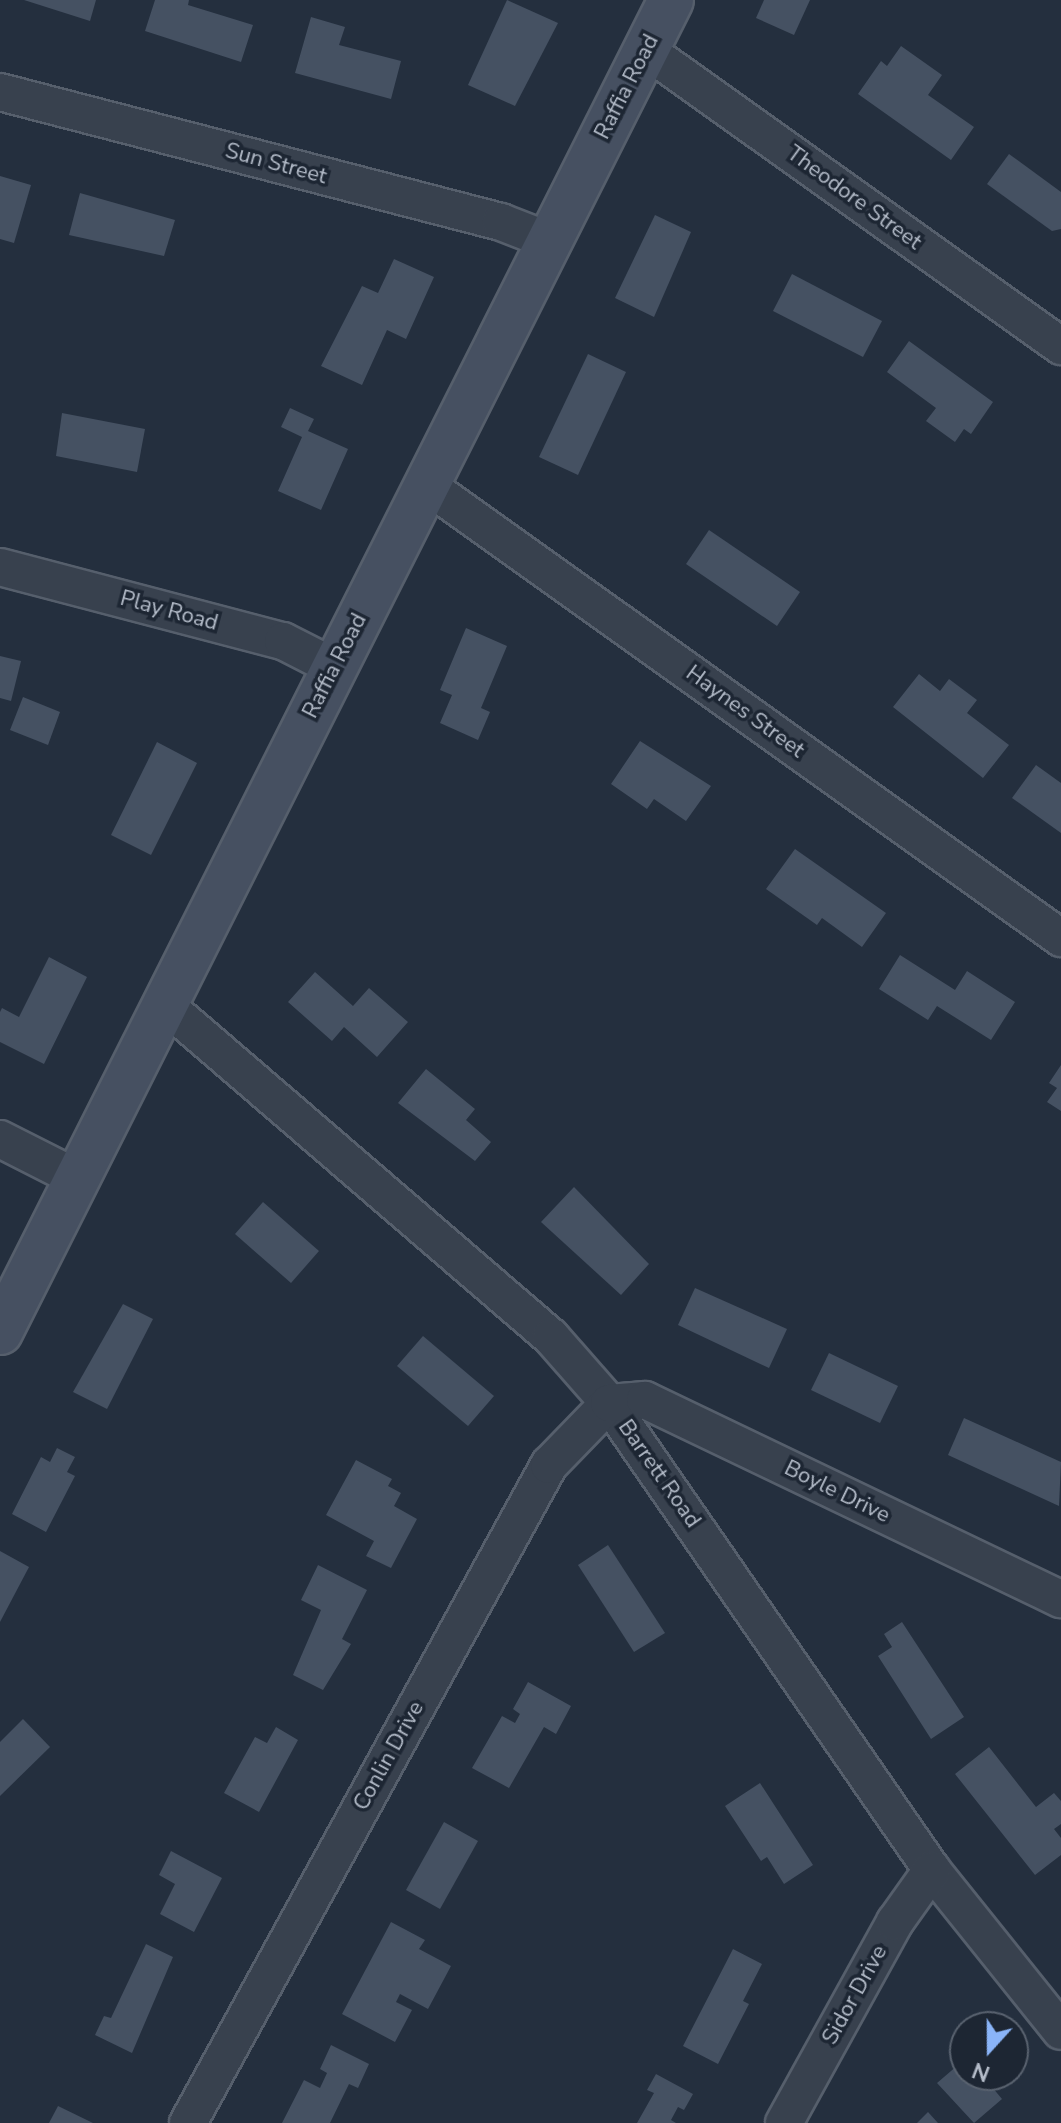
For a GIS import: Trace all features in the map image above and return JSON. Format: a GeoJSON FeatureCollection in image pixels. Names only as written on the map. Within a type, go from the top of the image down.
{"type":"FeatureCollection","features":[{"type":"Feature","properties":{"kind":"main road","name":"Raffia Road"},"geometry":{"type":"LineString","coordinates":[[0,1332],[163,1003],[428,486],[671,0]]}},
{"type":"Feature","properties":{"kind":"street","name":"Theodore Street"},"geometry":{"type":"LineString","coordinates":[[646,50],[1061,346]]}},
{"type":"Feature","properties":{"kind":"street","name":"Sun Street"},"geometry":{"type":"LineString","coordinates":[[0,92],[501,222],[550,241]]}},
{"type":"Feature","properties":{"kind":"street","name":"Haynes Street"},"geometry":{"type":"LineString","coordinates":[[428,486],[1061,938]]}},
{"type":"Feature","properties":{"kind":"street","name":"Play Road"},"geometry":{"type":"LineString","coordinates":[[0,567],[283,641],[334,667]]}},
{"type":"Feature","properties":{"kind":"street","name":"Barrett Road"},"geometry":{"type":"LineString","coordinates":[[163,1003],[551,1337],[609,1403],[932,1870],[1061,2031]]}},
{"type":"Feature","properties":{"kind":"street"},"geometry":{"type":"LineString","coordinates":[[0,1139],[77,1178]]}},
{"type":"Feature","properties":{"kind":"street","name":"Boyle Drive"},"geometry":{"type":"LineString","coordinates":[[609,1403],[645,1400],[1061,1599]]}},
{"type":"Feature","properties":{"kind":"street","name":"Conlin Drive"},"geometry":{"type":"LineString","coordinates":[[188,2123],[549,1465],[609,1403]]}},
{"type":"Feature","properties":{"kind":"street","name":"Sidor Drive"},"geometry":{"type":"LineString","coordinates":[[784,2123],[895,1922],[932,1870]]}},
{"type":"Feature","properties":{"kind":"building"},"geometry":{"type":"Polygon","coordinates":[[[24,0],[96,0],[90,21],[24,0]]]}},
{"type":"Feature","properties":{"kind":"building"},"geometry":{"type":"Polygon","coordinates":[[[155,0],[189,0],[188,5],[253,25],[241,62],[145,31],[155,0]]]}},
{"type":"Feature","properties":{"kind":"building"},"geometry":{"type":"Polygon","coordinates":[[[507,0],[558,23],[515,106],[468,85],[507,0]]]}},
{"type":"Feature","properties":{"kind":"building"},"geometry":{"type":"Polygon","coordinates":[[[764,0],[810,0],[794,35],[756,18],[764,0]]]}},
{"type":"Feature","properties":{"kind":"building"},"geometry":{"type":"Polygon","coordinates":[[[311,17],[345,27],[339,45],[401,61],[391,99],[295,73],[311,17]]]}},
{"type":"Feature","properties":{"kind":"building"},"geometry":{"type":"Polygon","coordinates":[[[901,46],[942,75],[928,95],[974,127],[951,160],[858,94],[881,61],[887,66],[901,46]]]}},
{"type":"Feature","properties":{"kind":"building"},"geometry":{"type":"Polygon","coordinates":[[[1009,154],[1061,192],[1061,229],[1052,231],[987,184],[1009,154]]]}},
{"type":"Feature","properties":{"kind":"building"},"geometry":{"type":"Polygon","coordinates":[[[0,176],[31,185],[14,243],[0,239],[0,176]]]}},
{"type":"Feature","properties":{"kind":"building"},"geometry":{"type":"Polygon","coordinates":[[[80,193],[175,220],[164,256],[69,235],[80,193]]]}},
{"type":"Feature","properties":{"kind":"building"},"geometry":{"type":"Polygon","coordinates":[[[655,215],[691,232],[654,317],[615,298],[655,215]]]}},
{"type":"Feature","properties":{"kind":"building"},"geometry":{"type":"Polygon","coordinates":[[[394,259],[434,277],[406,339],[387,330],[362,385],[321,366],[362,286],[378,293],[394,259]]]}},
{"type":"Feature","properties":{"kind":"building"},"geometry":{"type":"Polygon","coordinates":[[[792,274],[882,321],[863,357],[773,311],[792,274]]]}},
{"type":"Feature","properties":{"kind":"building"},"geometry":{"type":"Polygon","coordinates":[[[909,341],[993,402],[971,434],[964,429],[955,442],[926,421],[936,408],[887,372],[909,341]]]}},
{"type":"Feature","properties":{"kind":"building"},"geometry":{"type":"Polygon","coordinates":[[[588,354],[626,372],[578,475],[539,457],[588,354]]]}},
{"type":"Feature","properties":{"kind":"building"},"geometry":{"type":"Polygon","coordinates":[[[290,408],[314,419],[308,431],[348,449],[321,510],[278,491],[302,437],[281,427],[290,408]]]}},
{"type":"Feature","properties":{"kind":"building"},"geometry":{"type":"Polygon","coordinates":[[[62,413],[145,429],[137,472],[56,456],[62,413]]]}},
{"type":"Feature","properties":{"kind":"building"},"geometry":{"type":"Polygon","coordinates":[[[709,530],[800,592],[777,626],[686,564],[709,530]]]}},
{"type":"Feature","properties":{"kind":"building"},"geometry":{"type":"Polygon","coordinates":[[[466,628],[507,646],[481,708],[490,712],[478,740],[440,723],[452,695],[440,690],[466,628]]]}},
{"type":"Feature","properties":{"kind":"building"},"geometry":{"type":"Polygon","coordinates":[[[0,656],[21,661],[11,701],[0,698],[0,656]]]}},
{"type":"Feature","properties":{"kind":"building"},"geometry":{"type":"Polygon","coordinates":[[[919,674],[940,691],[949,679],[977,700],[967,713],[1009,745],[983,778],[893,707],[919,674]]]}},
{"type":"Feature","properties":{"kind":"building"},"geometry":{"type":"Polygon","coordinates":[[[23,697],[60,712],[48,745],[10,730],[23,697]]]}},
{"type":"Feature","properties":{"kind":"building"},"geometry":{"type":"Polygon","coordinates":[[[640,741],[711,786],[686,821],[654,799],[647,809],[611,784],[640,741]]]}},
{"type":"Feature","properties":{"kind":"building"},"geometry":{"type":"Polygon","coordinates":[[[157,742],[197,763],[151,855],[111,835],[157,742]]]}},
{"type":"Feature","properties":{"kind":"building"},"geometry":{"type":"Polygon","coordinates":[[[1036,765],[1061,783],[1061,833],[1012,798],[1036,765]]]}},
{"type":"Feature","properties":{"kind":"building"},"geometry":{"type":"Polygon","coordinates":[[[795,849],[886,913],[862,947],[822,918],[817,925],[766,889],[795,849]]]}},
{"type":"Feature","properties":{"kind":"building"},"geometry":{"type":"Polygon","coordinates":[[[900,955],[955,990],[967,971],[1015,1002],[991,1040],[937,1006],[928,1020],[879,989],[900,955]]]}},
{"type":"Feature","properties":{"kind":"building"},"geometry":{"type":"Polygon","coordinates":[[[49,957],[87,977],[44,1064],[0,1042],[0,1012],[2,1008],[19,1017],[49,957]]]}},
{"type":"Feature","properties":{"kind":"building"},"geometry":{"type":"Polygon","coordinates":[[[315,972],[353,1006],[369,988],[408,1022],[377,1057],[344,1027],[332,1041],[288,1002],[315,972]]]}},
{"type":"Feature","properties":{"kind":"building"},"geometry":{"type":"Polygon","coordinates":[[[1061,1065],[1061,1111],[1047,1102],[1057,1088],[1049,1083],[1061,1065]]]}},
{"type":"Feature","properties":{"kind":"building"},"geometry":{"type":"Polygon","coordinates":[[[426,1069],[475,1109],[466,1120],[491,1142],[475,1161],[398,1103],[426,1069]]]}},
{"type":"Feature","properties":{"kind":"building"},"geometry":{"type":"Polygon","coordinates":[[[574,1187],[649,1264],[621,1295],[541,1222],[574,1187]]]}},
{"type":"Feature","properties":{"kind":"building"},"geometry":{"type":"Polygon","coordinates":[[[263,1202],[319,1251],[291,1283],[235,1234],[263,1202]]]}},
{"type":"Feature","properties":{"kind":"building"},"geometry":{"type":"Polygon","coordinates":[[[695,1288],[787,1329],[769,1368],[678,1325],[695,1288]]]}},
{"type":"Feature","properties":{"kind":"building"},"geometry":{"type":"Polygon","coordinates":[[[123,1304],[153,1319],[107,1409],[73,1392],[123,1304]]]}},
{"type":"Feature","properties":{"kind":"building"},"geometry":{"type":"Polygon","coordinates":[[[423,1336],[494,1396],[468,1426],[397,1366],[423,1336]]]}},
{"type":"Feature","properties":{"kind":"building"},"geometry":{"type":"Polygon","coordinates":[[[829,1353],[898,1386],[880,1423],[811,1390],[829,1353]]]}},
{"type":"Feature","properties":{"kind":"building"},"geometry":{"type":"Polygon","coordinates":[[[964,1418],[1061,1462],[1059,1506],[948,1455],[964,1418]]]}},
{"type":"Feature","properties":{"kind":"building"},"geometry":{"type":"Polygon","coordinates":[[[57,1448],[75,1457],[67,1472],[75,1476],[46,1532],[12,1514],[41,1457],[50,1462],[57,1448]]]}},
{"type":"Feature","properties":{"kind":"building"},"geometry":{"type":"Polygon","coordinates":[[[356,1460],[392,1479],[388,1486],[401,1493],[394,1506],[417,1519],[391,1568],[366,1556],[374,1541],[326,1515],[356,1460]]]}},
{"type":"Feature","properties":{"kind":"building"},"geometry":{"type":"Polygon","coordinates":[[[608,1545],[665,1633],[634,1652],[578,1565],[608,1545]]]}},
{"type":"Feature","properties":{"kind":"building"},"geometry":{"type":"Polygon","coordinates":[[[0,1551],[29,1567],[0,1622],[0,1551]]]}},
{"type":"Feature","properties":{"kind":"building"},"geometry":{"type":"Polygon","coordinates":[[[318,1565],[367,1590],[342,1639],[351,1644],[323,1690],[293,1675],[321,1610],[301,1600],[318,1565]]]}},
{"type":"Feature","properties":{"kind":"building"},"geometry":{"type":"Polygon","coordinates":[[[902,1622],[964,1717],[931,1739],[878,1656],[892,1647],[884,1634],[902,1622]]]}},
{"type":"Feature","properties":{"kind":"building"},"geometry":{"type":"Polygon","coordinates":[[[528,1682],[571,1706],[556,1734],[544,1727],[509,1788],[472,1768],[502,1716],[515,1723],[520,1714],[513,1709],[528,1682]]]}},
{"type":"Feature","properties":{"kind":"building"},"geometry":{"type":"Polygon","coordinates":[[[23,1719],[50,1747],[0,1796],[0,1742],[23,1719]]]}},
{"type":"Feature","properties":{"kind":"building"},"geometry":{"type":"Polygon","coordinates":[[[276,1727],[298,1740],[259,1812],[224,1793],[255,1737],[267,1743],[276,1727]]]}},
{"type":"Feature","properties":{"kind":"building"},"geometry":{"type":"Polygon","coordinates":[[[989,1747],[1036,1807],[1054,1793],[1061,1801],[1061,1824],[1054,1829],[1061,1838],[1061,1855],[1035,1875],[955,1774],[989,1747]]]}},
{"type":"Feature","properties":{"kind":"building"},"geometry":{"type":"Polygon","coordinates":[[[760,1783],[813,1865],[784,1884],[767,1857],[761,1861],[725,1806],[760,1783]]]}},
{"type":"Feature","properties":{"kind":"building"},"geometry":{"type":"Polygon","coordinates":[[[444,1822],[478,1841],[440,1909],[406,1890],[444,1822]]]}},
{"type":"Feature","properties":{"kind":"building"},"geometry":{"type":"Polygon","coordinates":[[[171,1851],[222,1878],[194,1932],[160,1914],[175,1884],[159,1875],[171,1851]]]}},
{"type":"Feature","properties":{"kind":"building"},"geometry":{"type":"Polygon","coordinates":[[[391,1922],[425,1940],[419,1949],[451,1966],[428,2009],[400,1994],[396,2002],[412,2010],[395,2042],[342,2014],[391,1922]]]}},
{"type":"Feature","properties":{"kind":"building"},"geometry":{"type":"Polygon","coordinates":[[[146,1944],[173,1957],[132,2053],[95,2035],[104,2016],[111,2018],[146,1944]]]}},
{"type":"Feature","properties":{"kind":"building"},"geometry":{"type":"Polygon","coordinates":[[[733,1949],[762,1964],[743,2001],[749,2004],[718,2064],[683,2046],[733,1949]]]}},
{"type":"Feature","properties":{"kind":"building"},"geometry":{"type":"Polygon","coordinates":[[[331,2045],[369,2064],[358,2088],[349,2084],[330,2123],[282,2123],[304,2080],[320,2088],[327,2073],[320,2069],[331,2045]]]}},
{"type":"Feature","properties":{"kind":"building"},"geometry":{"type":"Polygon","coordinates":[[[949,2073],[949,2091],[995,2091],[1002,2099],[974,2123],[937,2083],[949,2073]]]}},
{"type":"Feature","properties":{"kind":"building"},"geometry":{"type":"Polygon","coordinates":[[[656,2074],[693,2094],[684,2110],[678,2107],[671,2120],[676,2123],[637,2123],[654,2093],[647,2090],[656,2074]]]}},
{"type":"Feature","properties":{"kind":"building"},"geometry":{"type":"Polygon","coordinates":[[[58,2106],[93,2123],[49,2123],[58,2106]]]}},
{"type":"Feature","properties":{"kind":"building"},"geometry":{"type":"Polygon","coordinates":[[[928,2112],[938,2123],[917,2123],[928,2112]]]}}]}
